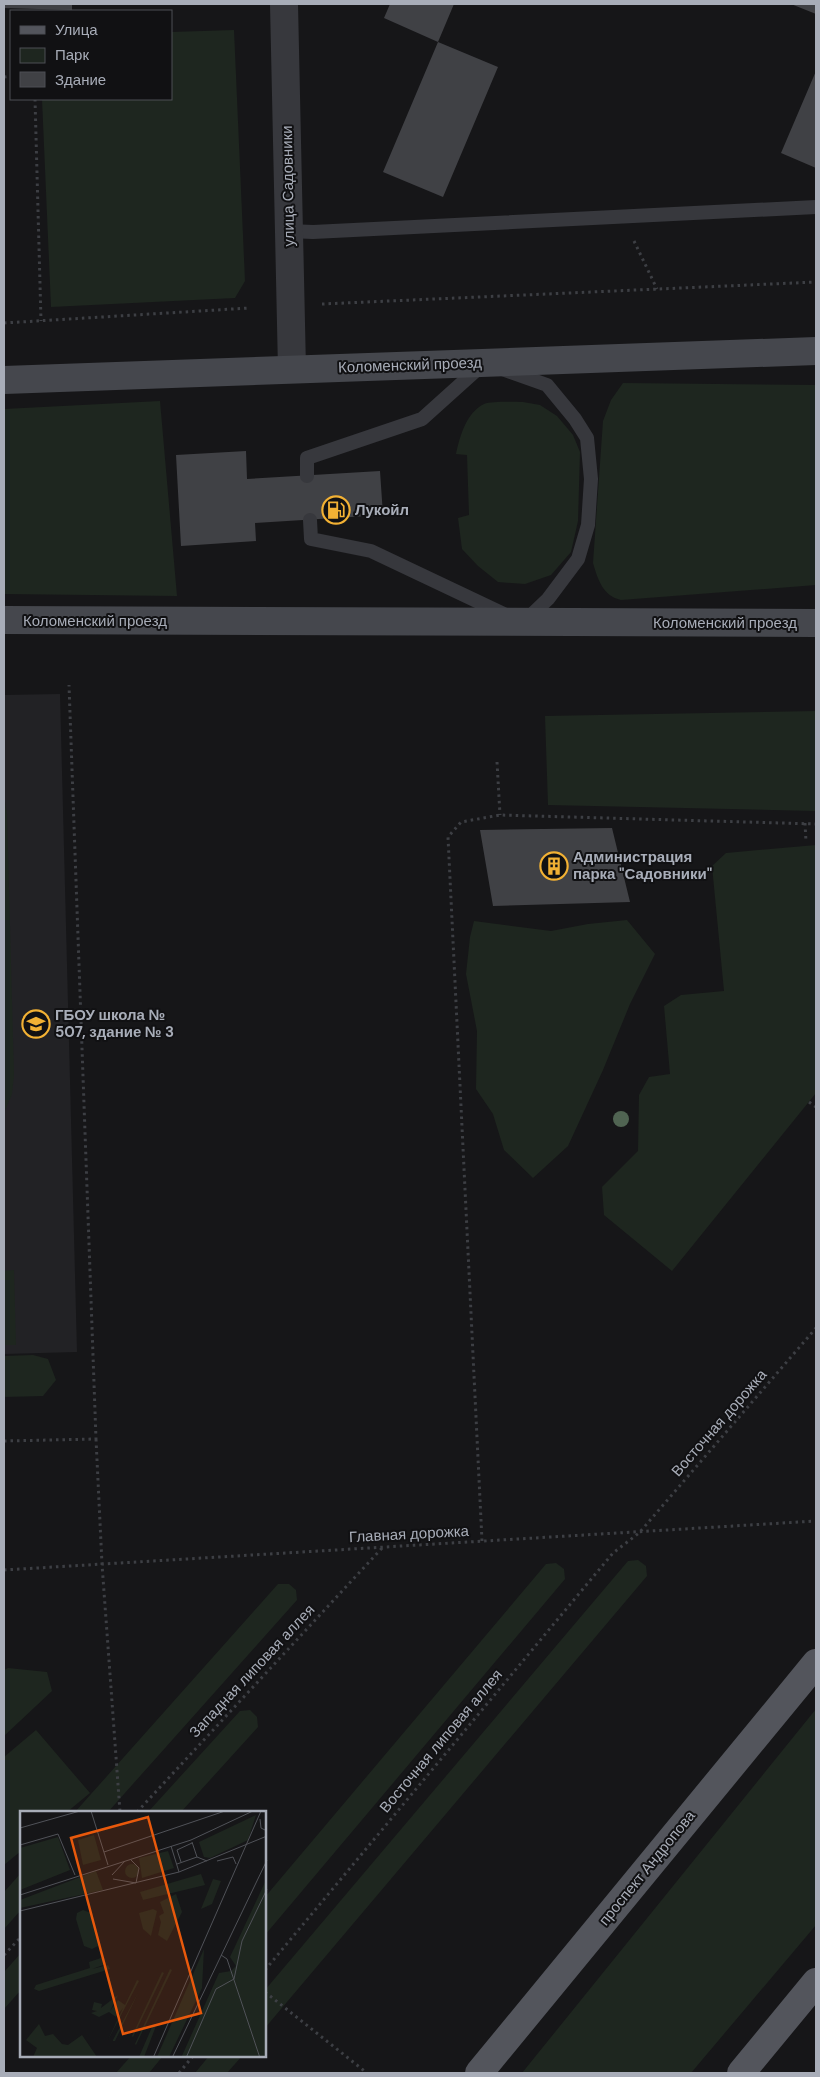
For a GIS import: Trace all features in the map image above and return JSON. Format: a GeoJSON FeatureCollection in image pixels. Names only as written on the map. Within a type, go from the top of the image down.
{"type":"FeatureCollection","features":[{"type":"Feature","properties":{"kind":"main road","name":"Коломенский проезд"},"geometry":{"type":"LineString","coordinates":[[4,380],[816,351]]}},
{"type":"Feature","properties":{"kind":"main road","name":"Коломенский проезд"},"geometry":{"type":"LineString","coordinates":[[4,620],[816,623]]}},
{"type":"Feature","properties":{"kind":"main road","name":"проспект Андропова"},"geometry":{"type":"LineString","coordinates":[[479,2073],[816,1663]]}},
{"type":"Feature","properties":{"kind":"main road"},"geometry":{"type":"LineString","coordinates":[[741,2073],[816,1982]]}},
{"type":"Feature","properties":{"kind":"street","name":"улица Садовники"},"geometry":{"type":"LineString","coordinates":[[284,4],[292,369]]}},
{"type":"Feature","properties":{"kind":"lane"},"geometry":{"type":"LineString","coordinates":[[289,231],[313,232],[816,207]]}},
{"type":"Feature","properties":{"kind":"lane"},"geometry":{"type":"LineString","coordinates":[[307,476],[306,458],[422,419],[484,363],[547,385],[575,419],[587,438],[591,488],[588,525],[578,559],[548,599],[522,623],[371,551],[311,539],[310,520]]}},
{"type":"Feature","properties":{"kind":"path"},"geometry":{"type":"LineString","coordinates":[[35,100],[41,321]]}},
{"type":"Feature","properties":{"kind":"path"},"geometry":{"type":"LineString","coordinates":[[634,244],[657,289]]}},
{"type":"Feature","properties":{"kind":"path"},"geometry":{"type":"LineString","coordinates":[[314,304],[816,282]]}},
{"type":"Feature","properties":{"kind":"path"},"geometry":{"type":"LineString","coordinates":[[4,323],[250,308]]}},
{"type":"Feature","properties":{"kind":"path"},"geometry":{"type":"LineString","coordinates":[[69,685],[96,1439],[102,1564],[120,1811]]}},
{"type":"Feature","properties":{"kind":"path"},"geometry":{"type":"LineString","coordinates":[[497,762],[500,815]]}},
{"type":"Feature","properties":{"kind":"path"},"geometry":{"type":"LineString","coordinates":[[482,1541],[448,837],[461,822],[500,815],[816,824]]}},
{"type":"Feature","properties":{"kind":"path"},"geometry":{"type":"LineString","coordinates":[[805,823],[806,842]]}},
{"type":"Feature","properties":{"kind":"path"},"geometry":{"type":"LineString","coordinates":[[809,1102],[816,1107]]}},
{"type":"Feature","properties":{"kind":"path","name":"Восточная дорожка"},"geometry":{"type":"LineString","coordinates":[[639,1533],[816,1328]]}},
{"type":"Feature","properties":{"kind":"path"},"geometry":{"type":"LineString","coordinates":[[4,1441],[96,1439]]}},
{"type":"Feature","properties":{"kind":"path","name":"Главная дорожка"},"geometry":{"type":"LineString","coordinates":[[4,1570],[816,1521]]}},
{"type":"Feature","properties":{"kind":"path","name":"Восточная липовая аллея"},"geometry":{"type":"LineString","coordinates":[[266,1969],[613,1553],[639,1533]]}},
{"type":"Feature","properties":{"kind":"path","name":"Западная липовая аллея"},"geometry":{"type":"LineString","coordinates":[[138,1811],[383,1546]]}},
{"type":"Feature","properties":{"kind":"path"},"geometry":{"type":"LineString","coordinates":[[4,1956],[20,1938]]}},
{"type":"Feature","properties":{"kind":"path"},"geometry":{"type":"LineString","coordinates":[[266,1993],[367,2073]]}},
{"type":"Feature","properties":{"kind":"path"},"geometry":{"type":"LineString","coordinates":[[179,2073],[192,2057]]}},
{"type":"Feature","properties":{"kind":"shaded area","name":"ГБОУ школа № 507, здание № 3"},"geometry":{"type":"Polygon","coordinates":[[[60,694],[77,1352],[4,1354],[4,695],[60,694]]]}},
{"type":"Feature","properties":{"kind":"green space"},"geometry":{"type":"Polygon","coordinates":[[[234,30],[245,281],[235,298],[51,307],[42,100],[172,100],[172,32],[234,30]]]}},
{"type":"Feature","properties":{"kind":"green space"},"geometry":{"type":"Polygon","coordinates":[[[623,383],[816,385],[816,585],[621,600],[606,591],[599,581],[593,563],[603,421],[611,400],[623,383]]]}},
{"type":"Feature","properties":{"kind":"green space"},"geometry":{"type":"Polygon","coordinates":[[[160,401],[177,596],[4,594],[4,409],[160,401]]]}},
{"type":"Feature","properties":{"kind":"green space"},"geometry":{"type":"Polygon","coordinates":[[[492,402],[523,402],[540,405],[557,416],[573,435],[580,452],[578,521],[571,552],[551,575],[525,584],[498,582],[478,566],[462,549],[458,518],[469,515],[467,455],[456,454],[468,419],[478,408],[492,402]]]}},
{"type":"Feature","properties":{"kind":"green space"},"geometry":{"type":"Polygon","coordinates":[[[816,711],[816,811],[548,805],[545,716],[816,711]]]}},
{"type":"Feature","properties":{"kind":"green space"},"geometry":{"type":"Polygon","coordinates":[[[4,796],[7,814],[14,1075],[12,1094],[4,1113],[4,796]]]}},
{"type":"Feature","properties":{"kind":"green space"},"geometry":{"type":"Polygon","coordinates":[[[816,845],[816,1093],[672,1271],[604,1215],[602,1187],[638,1151],[639,1095],[649,1077],[670,1074],[664,1006],[681,995],[724,991],[712,866],[726,853],[816,845]]]}},
{"type":"Feature","properties":{"kind":"green space"},"geometry":{"type":"Polygon","coordinates":[[[627,920],[655,954],[630,1004],[603,1070],[568,1146],[533,1178],[504,1150],[493,1114],[476,1089],[477,1031],[466,974],[470,937],[474,921],[551,931],[588,924],[627,920]]]}},
{"type":"Feature","properties":{"kind":"green space"},"geometry":{"type":"Polygon","coordinates":[[[14,1270],[16,1345],[4,1345],[4,1271],[14,1270]]]}},
{"type":"Feature","properties":{"kind":"green space"},"geometry":{"type":"Polygon","coordinates":[[[33,1355],[48,1359],[56,1380],[43,1396],[4,1397],[4,1356],[33,1355]]]}},
{"type":"Feature","properties":{"kind":"green space"},"geometry":{"type":"Polygon","coordinates":[[[638,1560],[646,1566],[647,1576],[266,2027],[266,1989],[628,1561],[638,1560]]]}},
{"type":"Feature","properties":{"kind":"green space"},"geometry":{"type":"Polygon","coordinates":[[[556,1563],[564,1569],[565,1579],[266,1934],[266,1896],[546,1564],[556,1563]]]}},
{"type":"Feature","properties":{"kind":"green space"},"geometry":{"type":"Polygon","coordinates":[[[278,1584],[289,1584],[296,1590],[297,1600],[109,1811],[76,1811],[278,1584]]]}},
{"type":"Feature","properties":{"kind":"green space"},"geometry":{"type":"Polygon","coordinates":[[[8,1668],[47,1672],[52,1691],[4,1736],[4,1670],[8,1668]]]}},
{"type":"Feature","properties":{"kind":"green space"},"geometry":{"type":"Polygon","coordinates":[[[816,1709],[816,1925],[691,2073],[522,2073],[816,1709]]]}},
{"type":"Feature","properties":{"kind":"green space"},"geometry":{"type":"Polygon","coordinates":[[[250,1710],[257,1717],[258,1727],[182,1811],[149,1811],[240,1711],[250,1710]]]}},
{"type":"Feature","properties":{"kind":"green space"},"geometry":{"type":"Polygon","coordinates":[[[36,1730],[90,1793],[68,1811],[20,1811],[20,1852],[4,1865],[4,1757],[36,1730]]]}},
{"type":"Feature","properties":{"kind":"green space"},"geometry":{"type":"Polygon","coordinates":[[[20,1874],[20,1911],[4,1929],[4,1892],[20,1874]]]}},
{"type":"Feature","properties":{"kind":"green space"},"geometry":{"type":"Polygon","coordinates":[[[20,1954],[20,1991],[4,2009],[4,1972],[20,1954]]]}},
{"type":"Feature","properties":{"kind":"green space"},"geometry":{"type":"Polygon","coordinates":[[[130,2057],[162,2057],[149,2073],[116,2073],[130,2057]]]}},
{"type":"Feature","properties":{"kind":"green space"},"geometry":{"type":"Polygon","coordinates":[[[208,2057],[241,2057],[227,2073],[195,2073],[208,2057]]]}},
{"type":"Feature","properties":{"kind":"building"},"geometry":{"type":"Polygon","coordinates":[[[4,4],[72,4],[72,10],[4,8],[4,4]]]}},
{"type":"Feature","properties":{"kind":"building"},"geometry":{"type":"Polygon","coordinates":[[[390,4],[454,4],[438,42],[384,18],[390,4]]]}},
{"type":"Feature","properties":{"kind":"building"},"geometry":{"type":"Polygon","coordinates":[[[791,4],[816,4],[816,14],[791,4]]]}},
{"type":"Feature","properties":{"kind":"building"},"geometry":{"type":"Polygon","coordinates":[[[438,42],[498,67],[443,197],[383,172],[438,42]]]}},
{"type":"Feature","properties":{"kind":"building"},"geometry":{"type":"Polygon","coordinates":[[[816,71],[816,168],[781,153],[816,71]]]}},
{"type":"Feature","properties":{"kind":"building"},"geometry":{"type":"Polygon","coordinates":[[[246,451],[247,479],[380,471],[383,515],[255,523],[256,541],[181,546],[176,455],[246,451]]]}},
{"type":"Feature","properties":{"kind":"building","name":"Администрация парка \"Садовники\""},"geometry":{"type":"Polygon","coordinates":[[[612,828],[630,902],[493,906],[480,830],[612,828]]]}},
{"type":"Feature","properties":{"kind":"place","name":"Лукойл"},"geometry":{"type":"Point","coordinates":[336,510]}},
{"type":"Feature","properties":{"kind":"place","name":"Администрация парка \"Садовники\""},"geometry":{"type":"Point","coordinates":[554,866]}},
{"type":"Feature","properties":{"kind":"place","name":"ГБОУ школа № 507, здание № 3"},"geometry":{"type":"Point","coordinates":[36,1024]}}]}
